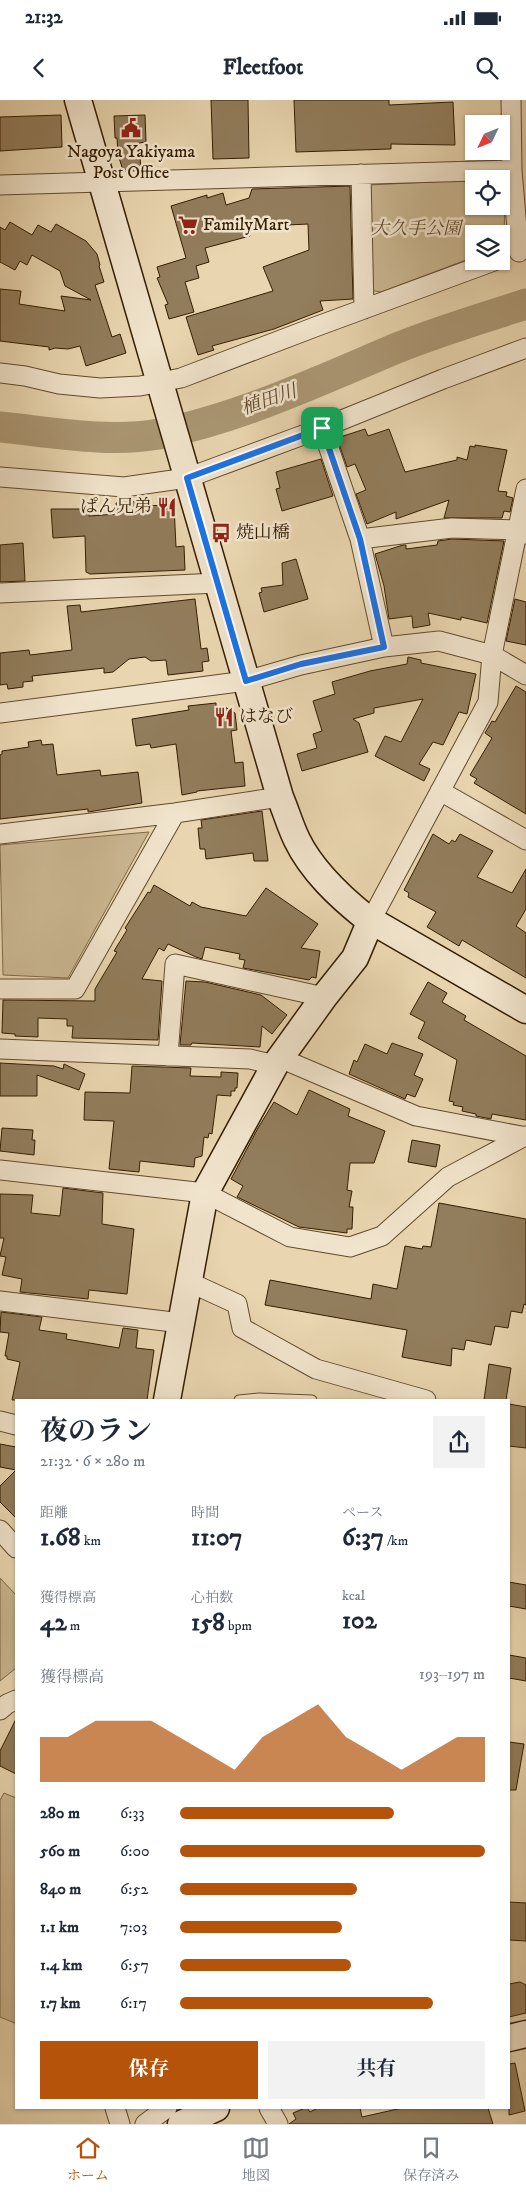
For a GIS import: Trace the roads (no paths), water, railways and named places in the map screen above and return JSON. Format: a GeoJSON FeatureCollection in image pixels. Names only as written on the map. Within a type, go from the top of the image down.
{"type":"FeatureCollection","features":[{"type":"Feature","properties":{"kind":"street"},"geometry":{"type":"LineString","coordinates":[[78,100],[280,797],[297,841],[316,871],[343,899],[371,920],[526,1010]]}},
{"type":"Feature","properties":{"kind":"street"},"geometry":{"type":"LineString","coordinates":[[511,100],[515,253]]}},
{"type":"Feature","properties":{"kind":"street"},"geometry":{"type":"LineString","coordinates":[[0,185],[512,170]]}},
{"type":"Feature","properties":{"kind":"street"},"geometry":{"type":"LineString","coordinates":[[361,174],[364,309]]}},
{"type":"Feature","properties":{"kind":"street"},"geometry":{"type":"LineString","coordinates":[[0,373],[25,376],[59,384],[100,388],[160,384],[182,378],[470,270]]}},
{"type":"Feature","properties":{"kind":"street"},"geometry":{"type":"LineString","coordinates":[[0,478],[124,487],[186,474],[322,428],[526,348]]}},
{"type":"Feature","properties":{"kind":"street"},"geometry":{"type":"LineString","coordinates":[[322,428],[360,539],[384,647]]}},
{"type":"Feature","properties":{"kind":"street"},"geometry":{"type":"LineString","coordinates":[[167,1399],[205,1193],[277,1062],[355,958],[371,920],[488,702],[492,655],[522,532],[526,489]]}},
{"type":"Feature","properties":{"kind":"street"},"geometry":{"type":"LineString","coordinates":[[360,539],[452,528],[522,532]]}},
{"type":"Feature","properties":{"kind":"street"},"geometry":{"type":"LineString","coordinates":[[0,593],[218,583]]}},
{"type":"Feature","properties":{"kind":"street"},"geometry":{"type":"LineString","coordinates":[[0,713],[246,681],[301,664],[384,647],[439,641],[492,655],[526,675]]}},
{"type":"Feature","properties":{"kind":"street"},"geometry":{"type":"LineString","coordinates":[[440,791],[526,840]]}},
{"type":"Feature","properties":{"kind":"street"},"geometry":{"type":"LineString","coordinates":[[0,834],[175,813],[280,797]]}},
{"type":"Feature","properties":{"kind":"street"},"geometry":{"type":"LineString","coordinates":[[0,989],[75,989],[175,813]]}},
{"type":"Feature","properties":{"kind":"street"},"geometry":{"type":"LineString","coordinates":[[168,1056],[175,964],[324,997]]}},
{"type":"Feature","properties":{"kind":"street"},"geometry":{"type":"LineString","coordinates":[[0,1049],[250,1059],[277,1062],[416,1116],[526,1136]]}},
{"type":"Feature","properties":{"kind":"street"},"geometry":{"type":"LineString","coordinates":[[0,1170],[205,1193],[290,1238],[350,1248],[382,1236],[448,1177],[526,1136]]}},
{"type":"Feature","properties":{"kind":"street"},"geometry":{"type":"LineString","coordinates":[[189,1282],[237,1304],[242,1328],[316,1369],[422,1399]]}},
{"type":"Feature","properties":{"kind":"street"},"geometry":{"type":"LineString","coordinates":[[0,1301],[181,1322]]}},
{"type":"Feature","properties":{"kind":"street"},"geometry":{"type":"LineString","coordinates":[[0,1421],[15,1425]]}},
{"type":"Feature","properties":{"kind":"street"},"geometry":{"type":"LineString","coordinates":[[0,1530],[15,1547]]}},
{"type":"Feature","properties":{"kind":"street"},"geometry":{"type":"LineString","coordinates":[[0,1710],[15,1700]]}},
{"type":"Feature","properties":{"kind":"street"},"geometry":{"type":"LineString","coordinates":[[115,2109],[120,2124]]}},
{"type":"Feature","properties":{"kind":"street"},"geometry":{"type":"LineString","coordinates":[[145,2124],[166,2109]]}},
{"type":"Feature","properties":{"kind":"street"},"geometry":{"type":"LineString","coordinates":[[181,2124],[214,2109]]}},
{"type":"Feature","properties":{"kind":"street"},"geometry":{"type":"LineString","coordinates":[[270,2109],[278,2124]]}},
{"type":"Feature","properties":{"kind":"lane"},"geometry":{"type":"LineString","coordinates":[[250,1399],[286,1399]]}},
{"type":"Feature","properties":{"kind":"waterway","name":"植田川"},"geometry":{"type":"LineString","coordinates":[[0,427],[99,437],[159,434],[189,427],[280,397],[429,336],[526,304]]}},
{"type":"Feature","properties":{"kind":"place","name":"Nagoya Yakiyama Post Office"},"geometry":{"type":"Point","coordinates":[131,128]}},
{"type":"Feature","properties":{"kind":"place","name":"FamilyMart"},"geometry":{"type":"Point","coordinates":[188,225]}},
{"type":"Feature","properties":{"kind":"place","name":"ぱん兄弟"},"geometry":{"type":"Point","coordinates":[167,507]}},
{"type":"Feature","properties":{"kind":"place","name":"焼山橋"},"geometry":{"type":"Point","coordinates":[221,533]}},
{"type":"Feature","properties":{"kind":"place","name":"はなび"},"geometry":{"type":"Point","coordinates":[224,717]}},
{"type":"Feature","properties":{"kind":"park label","name":"大久手公園"},"geometry":{"type":"Point","coordinates":[416,229]}}]}
